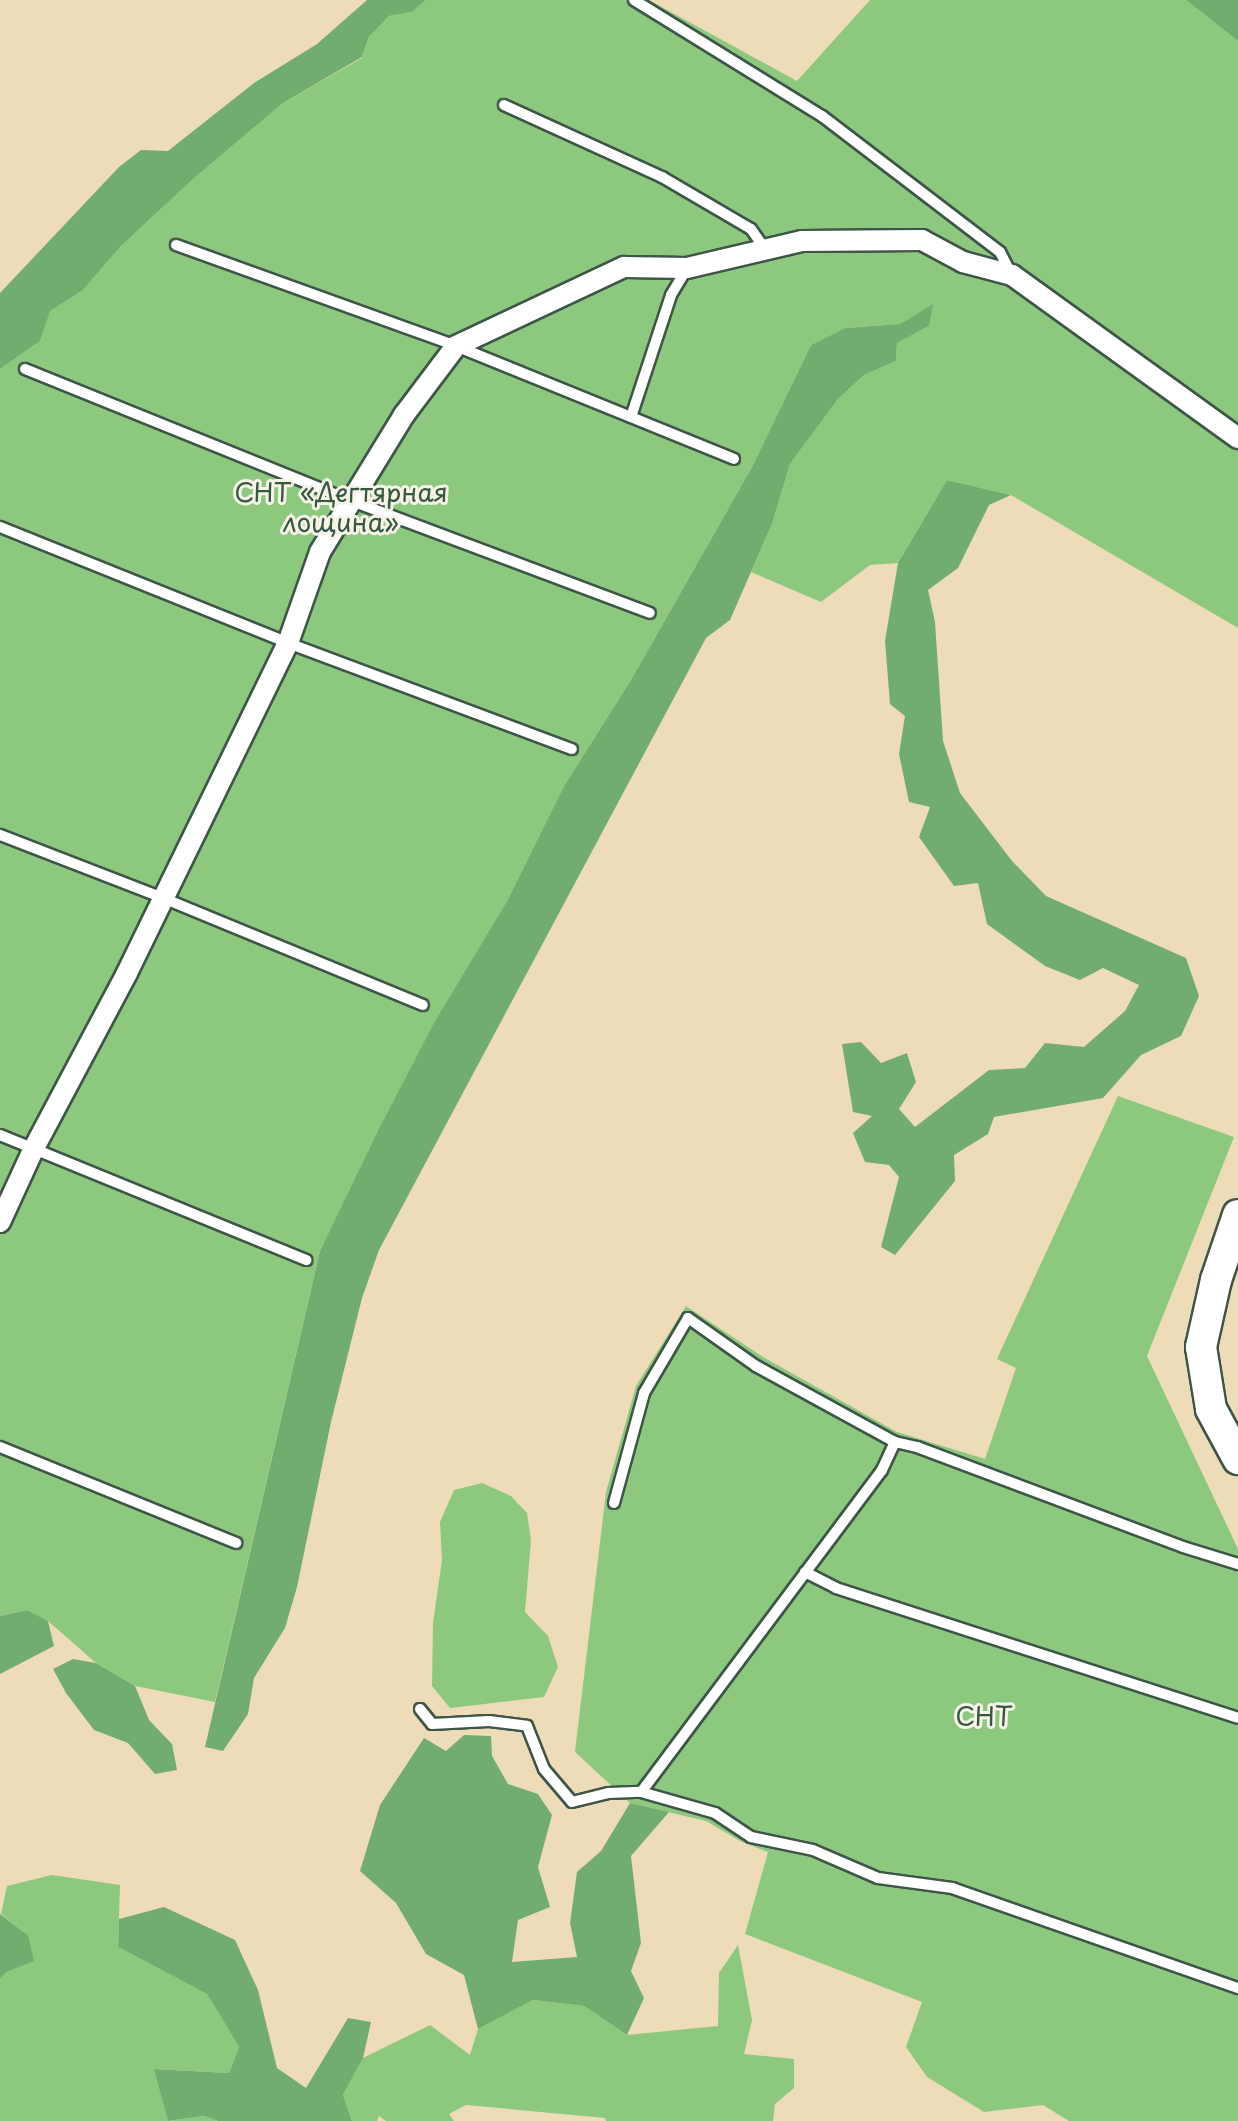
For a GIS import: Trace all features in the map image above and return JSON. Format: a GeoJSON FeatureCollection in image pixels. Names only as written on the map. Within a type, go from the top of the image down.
{"type":"FeatureCollection","features":[{"type":"Feature","properties":{"kind":"street"},"geometry":{"type":"LineString","coordinates":[[0,1222],[34,1148],[163,898],[288,643],[320,552],[404,415],[456,346],[624,267],[687,268],[802,241],[922,240],[963,262],[1012,275],[1238,438]]}},
{"type":"Feature","properties":{"kind":"street"},"geometry":{"type":"LineString","coordinates":[[1238,1215],[1216,1280],[1201,1347],[1211,1409],[1238,1459]]}},
{"type":"Feature","properties":{"kind":"lane"},"geometry":{"type":"LineString","coordinates":[[634,0],[822,116],[1000,252],[1012,275]]}},
{"type":"Feature","properties":{"kind":"lane"},"geometry":{"type":"LineString","coordinates":[[504,105],[662,177],[751,229],[765,249]]}},
{"type":"Feature","properties":{"kind":"lane"},"geometry":{"type":"LineString","coordinates":[[176,245],[456,346],[734,459]]}},
{"type":"Feature","properties":{"kind":"lane"},"geometry":{"type":"LineString","coordinates":[[631,417],[671,295],[687,268]]}},
{"type":"Feature","properties":{"kind":"lane"},"geometry":{"type":"LineString","coordinates":[[25,369],[352,501],[650,613]]}},
{"type":"Feature","properties":{"kind":"lane"},"geometry":{"type":"LineString","coordinates":[[0,527],[288,643],[572,749]]}},
{"type":"Feature","properties":{"kind":"lane"},"geometry":{"type":"LineString","coordinates":[[0,835],[423,1005]]}},
{"type":"Feature","properties":{"kind":"lane"},"geometry":{"type":"LineString","coordinates":[[0,1135],[306,1260]]}},
{"type":"Feature","properties":{"kind":"lane"},"geometry":{"type":"LineString","coordinates":[[614,1503],[644,1393],[688,1318],[756,1366],[895,1442],[917,1447],[1183,1547],[1238,1564]]}},
{"type":"Feature","properties":{"kind":"lane"},"geometry":{"type":"LineString","coordinates":[[641,1792],[882,1470],[895,1442]]}},
{"type":"Feature","properties":{"kind":"lane"},"geometry":{"type":"LineString","coordinates":[[0,1447],[236,1543]]}},
{"type":"Feature","properties":{"kind":"lane"},"geometry":{"type":"LineString","coordinates":[[805,1572],[836,1588],[1238,1718]]}},
{"type":"Feature","properties":{"kind":"lane"},"geometry":{"type":"LineString","coordinates":[[420,1709],[432,1724],[489,1721],[527,1726],[544,1769],[572,1802],[608,1793],[641,1792],[715,1813],[751,1837],[813,1850],[878,1878],[952,1888],[1238,1988]]}},
{"type":"Feature","properties":{"kind":"green space"},"geometry":{"type":"Polygon","coordinates":[[[367,0],[426,0],[412,12],[389,16],[369,37],[362,57],[283,103],[192,180],[121,246],[83,290],[50,311],[40,341],[0,369],[0,293],[119,167],[141,150],[168,151],[254,83],[317,44],[367,0]]]}},
{"type":"Feature","properties":{"kind":"green space","name":"СНТ «Дегтярная лощина»"},"geometry":{"type":"Polygon","coordinates":[[[426,0],[649,0],[797,81],[870,0],[1186,0],[1238,41],[1238,628],[1011,495],[947,480],[898,563],[870,565],[821,602],[751,572],[772,524],[790,464],[838,399],[864,375],[896,361],[897,343],[929,326],[932,305],[900,324],[845,328],[811,345],[752,467],[631,680],[564,786],[507,901],[436,1019],[320,1251],[215,1702],[135,1686],[96,1663],[48,1621],[27,1610],[0,1616],[0,369],[40,341],[49,311],[83,290],[121,246],[192,180],[283,103],[362,58],[369,37],[389,16],[412,12],[426,0]]]}},
{"type":"Feature","properties":{"kind":"green space"},"geometry":{"type":"Polygon","coordinates":[[[1186,0],[1238,0],[1238,41],[1186,0]]]}},
{"type":"Feature","properties":{"kind":"green space"},"geometry":{"type":"Polygon","coordinates":[[[933,304],[929,326],[897,343],[896,361],[864,375],[838,399],[790,464],[772,524],[730,620],[706,638],[379,1250],[362,1298],[331,1422],[297,1587],[285,1628],[254,1678],[248,1714],[223,1751],[205,1747],[320,1251],[378,1131],[436,1019],[507,901],[564,786],[631,680],[752,467],[811,345],[845,328],[900,324],[933,304]]]}},
{"type":"Feature","properties":{"kind":"green space"},"geometry":{"type":"Polygon","coordinates":[[[947,480],[1011,495],[989,505],[958,568],[928,590],[935,622],[943,741],[960,793],[1012,861],[1046,896],[1186,958],[1199,996],[1181,1036],[1141,1055],[1103,1098],[994,1117],[988,1134],[954,1155],[955,1181],[895,1255],[881,1247],[899,1177],[889,1165],[865,1162],[853,1133],[872,1116],[853,1112],[842,1044],[861,1042],[881,1063],[907,1053],[916,1082],[899,1109],[915,1127],[989,1070],[1025,1068],[1045,1043],[1084,1047],[1125,1011],[1139,985],[1103,968],[1080,980],[1045,966],[987,924],[978,883],[954,886],[919,837],[930,807],[909,802],[899,754],[905,716],[890,704],[885,641],[898,563],[947,480]]]}},
{"type":"Feature","properties":{"kind":"green space","name":"СНТ"},"geometry":{"type":"Polygon","coordinates":[[[1118,1096],[1234,1137],[1147,1356],[1238,1549],[1238,2121],[1069,2121],[1043,2105],[984,2112],[927,2077],[906,2047],[922,2002],[745,1934],[768,1852],[740,1841],[706,1821],[630,1803],[575,1752],[606,1492],[636,1386],[686,1306],[763,1357],[897,1432],[985,1459],[1016,1368],[997,1359],[1118,1096]]]}},
{"type":"Feature","properties":{"kind":"green space"},"geometry":{"type":"Polygon","coordinates":[[[482,1483],[511,1496],[527,1513],[531,1540],[525,1612],[548,1636],[558,1667],[544,1697],[450,1708],[432,1686],[433,1623],[442,1560],[440,1522],[454,1490],[482,1483]]]}},
{"type":"Feature","properties":{"kind":"green space"},"geometry":{"type":"Polygon","coordinates":[[[27,1610],[48,1621],[54,1646],[0,1674],[0,1616],[27,1610]]]}},
{"type":"Feature","properties":{"kind":"green space"},"geometry":{"type":"Polygon","coordinates":[[[73,1659],[96,1663],[135,1686],[149,1720],[172,1744],[177,1770],[155,1774],[128,1743],[94,1730],[66,1693],[53,1669],[73,1659]]]}},
{"type":"Feature","properties":{"kind":"green space"},"geometry":{"type":"Polygon","coordinates":[[[464,1735],[491,1736],[492,1756],[508,1784],[538,1794],[552,1815],[538,1867],[550,1907],[518,1920],[512,1962],[577,1957],[570,1923],[577,1872],[601,1851],[630,1803],[669,1812],[631,1856],[641,1943],[631,1971],[644,1998],[627,2035],[584,2006],[533,2000],[478,2029],[464,1975],[426,1954],[396,1903],[360,1871],[380,1805],[424,1738],[446,1751],[464,1735]]]}},
{"type":"Feature","properties":{"kind":"green space"},"geometry":{"type":"Polygon","coordinates":[[[52,1875],[120,1885],[118,1947],[207,1994],[239,2047],[229,2073],[155,2069],[168,2121],[0,2121],[0,1979],[28,1935],[1,1914],[7,1886],[52,1875]]]}},
{"type":"Feature","properties":{"kind":"green space"},"geometry":{"type":"Polygon","coordinates":[[[164,1907],[235,1940],[258,1990],[277,2068],[306,2088],[348,2018],[371,2022],[363,2058],[343,2095],[352,2121],[218,2121],[204,2116],[168,2121],[154,2069],[229,2073],[239,2047],[207,1994],[118,1947],[119,1919],[164,1907]]]}},
{"type":"Feature","properties":{"kind":"green space"},"geometry":{"type":"Polygon","coordinates":[[[0,1914],[28,1935],[34,1961],[6,1972],[0,1979],[0,1914]]]}},
{"type":"Feature","properties":{"kind":"green space"},"geometry":{"type":"Polygon","coordinates":[[[738,1945],[752,2020],[744,2054],[794,2059],[794,2088],[775,2104],[773,2121],[606,2121],[605,2118],[466,2105],[449,2114],[454,2121],[386,2121],[379,2116],[377,2121],[352,2121],[343,2095],[363,2058],[430,2025],[470,2055],[478,2029],[533,2000],[584,2006],[627,2035],[718,2026],[719,1973],[738,1945]]]}},
{"type":"Feature","properties":{"kind":"green space"},"geometry":{"type":"Polygon","coordinates":[[[204,2116],[218,2121],[168,2121],[204,2116]]]}}]}
